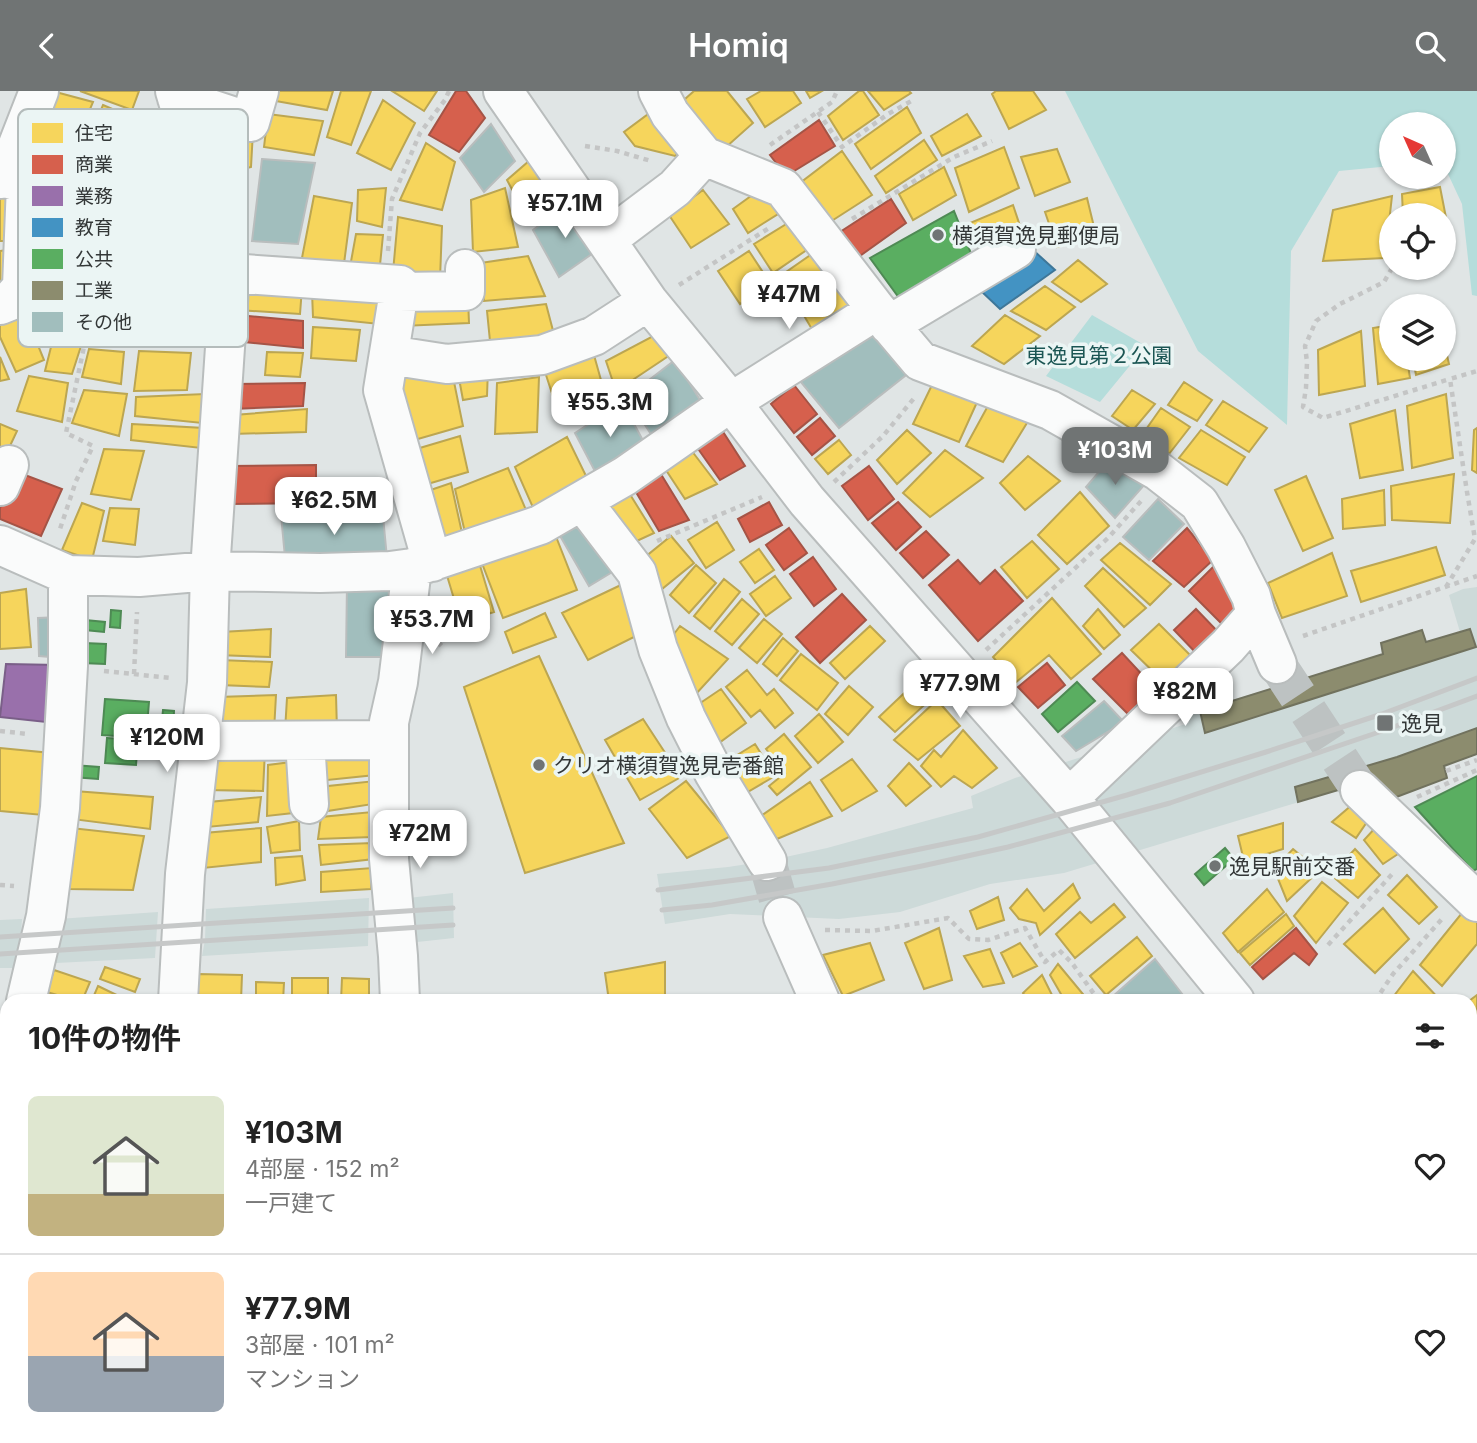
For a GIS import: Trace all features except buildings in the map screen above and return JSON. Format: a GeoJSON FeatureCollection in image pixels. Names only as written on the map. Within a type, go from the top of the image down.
{"type":"FeatureCollection","features":[{"type":"Feature","properties":{"kind":"street"},"geometry":{"type":"LineString","coordinates":[[32,109],[38,91]]}},
{"type":"Feature","properties":{"kind":"street"},"geometry":{"type":"LineString","coordinates":[[248,121],[250,122],[259,91]]}},
{"type":"Feature","properties":{"kind":"street"},"geometry":{"type":"LineString","coordinates":[[503,91],[649,303],[732,402],[800,491],[1069,798],[1229,994]]}},
{"type":"Feature","properties":{"kind":"street"},"geometry":{"type":"LineString","coordinates":[[658,91],[670,114],[709,166],[783,188],[920,361],[1050,411],[1163,475],[1199,503],[1232,559],[1251,596],[1267,642],[1228,646],[1069,798]]}},
{"type":"Feature","properties":{"kind":"street"},"geometry":{"type":"LineString","coordinates":[[176,95],[214,109]]}},
{"type":"Feature","properties":{"kind":"street"},"geometry":{"type":"LineString","coordinates":[[18,155],[10,181],[18,246]]}},
{"type":"Feature","properties":{"kind":"street"},"geometry":{"type":"LineString","coordinates":[[606,240],[709,166]]}},
{"type":"Feature","properties":{"kind":"street"},"geometry":{"type":"LineString","coordinates":[[0,545],[58,571],[138,577],[210,571],[390,571],[422,565],[540,525],[625,476],[732,402],[883,317],[1016,250]]}},
{"type":"Feature","properties":{"kind":"street"},"geometry":{"type":"LineString","coordinates":[[248,275],[393,288],[465,291],[465,269]]}},
{"type":"Feature","properties":{"kind":"street"},"geometry":{"type":"LineString","coordinates":[[393,288],[389,355],[383,390],[422,565],[389,722],[389,859],[400,994]]}},
{"type":"Feature","properties":{"kind":"street"},"geometry":{"type":"LineString","coordinates":[[389,355],[447,364],[542,355],[594,336],[649,303]]}},
{"type":"Feature","properties":{"kind":"street"},"geometry":{"type":"LineString","coordinates":[[175,994],[185,874],[207,683],[210,571],[225,347]]}},
{"type":"Feature","properties":{"kind":"street"},"geometry":{"type":"LineString","coordinates":[[583,501],[637,573],[659,649],[686,718],[714,773],[767,861]]}},
{"type":"Feature","properties":{"kind":"street"},"geometry":{"type":"LineString","coordinates":[[28,994],[46,916],[60,808],[68,666],[58,571]]}},
{"type":"Feature","properties":{"kind":"street"},"geometry":{"type":"LineString","coordinates":[[200,741],[389,740]]}},
{"type":"Feature","properties":{"kind":"street"},"geometry":{"type":"LineString","coordinates":[[305,741],[309,804]]}},
{"type":"Feature","properties":{"kind":"street"},"geometry":{"type":"LineString","coordinates":[[1360,790],[1471,897]]}},
{"type":"Feature","properties":{"kind":"street"},"geometry":{"type":"LineString","coordinates":[[787,925],[817,994]]}},
{"type":"Feature","properties":{"kind":"path"},"geometry":{"type":"LineString","coordinates":[[393,288],[392,199],[420,133],[449,91]]}},
{"type":"Feature","properties":{"kind":"path"},"geometry":{"type":"LineString","coordinates":[[536,137],[709,166],[818,112],[832,102],[836,91]]}},
{"type":"Feature","properties":{"kind":"path"},"geometry":{"type":"LineString","coordinates":[[818,112],[842,147],[888,114],[915,99]]}},
{"type":"Feature","properties":{"kind":"path"},"geometry":{"type":"LineString","coordinates":[[822,239],[943,163],[992,141]]}},
{"type":"Feature","properties":{"kind":"path"},"geometry":{"type":"LineString","coordinates":[[649,303],[799,209]]}},
{"type":"Feature","properties":{"kind":"path"},"geometry":{"type":"LineString","coordinates":[[1385,280],[1316,321],[1305,346],[1307,362],[1303,407],[1323,418],[1477,371]]}},
{"type":"Feature","properties":{"kind":"path"},"geometry":{"type":"LineString","coordinates":[[58,571],[76,481],[93,446],[66,433],[84,347]]}},
{"type":"Feature","properties":{"kind":"path"},"geometry":{"type":"LineString","coordinates":[[624,555],[773,492],[800,491],[832,483],[883,436],[915,397],[930,364]]}},
{"type":"Feature","properties":{"kind":"path"},"geometry":{"type":"LineString","coordinates":[[1446,587],[1475,539],[1450,379]]}},
{"type":"Feature","properties":{"kind":"path"},"geometry":{"type":"LineString","coordinates":[[959,674],[1108,538],[1163,475]]}},
{"type":"Feature","properties":{"kind":"path"},"geometry":{"type":"LineString","coordinates":[[1267,642],[1477,576]]}},
{"type":"Feature","properties":{"kind":"path"},"geometry":{"type":"LineString","coordinates":[[134,674],[138,577]]}},
{"type":"Feature","properties":{"kind":"path"},"geometry":{"type":"LineString","coordinates":[[68,666],[207,683]]}},
{"type":"Feature","properties":{"kind":"path"},"geometry":{"type":"LineString","coordinates":[[1446,771],[1477,760]]}},
{"type":"Feature","properties":{"kind":"path"},"geometry":{"type":"LineString","coordinates":[[1428,792],[1477,770]]}},
{"type":"Feature","properties":{"kind":"path"},"geometry":{"type":"LineString","coordinates":[[1328,945],[1385,881],[1420,847]]}},
{"type":"Feature","properties":{"kind":"path"},"geometry":{"type":"LineString","coordinates":[[1380,994],[1393,974],[1471,897]]}},
{"type":"Feature","properties":{"kind":"path"},"geometry":{"type":"LineString","coordinates":[[787,925],[822,930],[872,931],[948,918],[969,939],[988,940],[1025,928],[1045,962],[1059,950],[1094,994]]}},
{"type":"Feature","properties":{"kind":"shaded area"},"geometry":{"type":"Polygon","coordinates":[[[1477,587],[1477,754],[1445,766],[1447,778],[1391,799],[1372,780],[1064,873],[990,884],[900,912],[839,919],[730,914],[665,924],[657,874],[767,861],[827,848],[973,808],[971,796],[1015,778],[1189,723],[1187,714],[1382,654],[1381,643],[1422,630],[1426,642],[1460,632],[1449,595],[1477,587]]]}},
{"type":"Feature","properties":{"kind":"shaded area"},"geometry":{"type":"Polygon","coordinates":[[[453,893],[454,938],[408,943],[408,898],[453,893]]]}},
{"type":"Feature","properties":{"kind":"shaded area"},"geometry":{"type":"Polygon","coordinates":[[[369,898],[368,946],[202,956],[206,909],[369,898]]]}},
{"type":"Feature","properties":{"kind":"shaded area"},"geometry":{"type":"Polygon","coordinates":[[[158,912],[155,958],[56,963],[58,919],[158,912]]]}},
{"type":"Feature","properties":{"kind":"shaded area"},"geometry":{"type":"Polygon","coordinates":[[[22,919],[19,968],[0,968],[0,920],[22,919]]]}},
{"type":"Feature","properties":{"kind":"green space"},"geometry":{"type":"Polygon","coordinates":[[[1065,91],[1477,91],[1477,296],[1472,295],[1462,204],[1455,189],[1456,112],[1379,112],[1379,167],[1339,171],[1291,251],[1287,425],[1198,351],[1065,91]]]}},
{"type":"Feature","properties":{"kind":"green space","name":"東逸見第２公園"},"geometry":{"type":"Polygon","coordinates":[[[1092,315],[1146,346],[1100,402],[1046,376],[1092,315]]]}},
{"type":"Feature","properties":{"kind":"tunnel"},"geometry":{"type":"LineString","coordinates":[[1277,664],[1360,790]]}},
{"type":"Feature","properties":{"kind":"tunnel"},"geometry":{"type":"LineString","coordinates":[[767,861],[783,917]]}},
{"type":"Feature","properties":{"kind":"railway"},"geometry":{"type":"LineString","coordinates":[[658,890],[829,868],[978,837],[1266,752],[1382,714],[1477,678]]}},
{"type":"Feature","properties":{"kind":"railway"},"geometry":{"type":"LineString","coordinates":[[662,910],[712,905],[832,884],[1008,847],[1170,803],[1477,696]]}},
{"type":"Feature","properties":{"kind":"railway"},"geometry":{"type":"LineString","coordinates":[[0,937],[453,908]]}},
{"type":"Feature","properties":{"kind":"railway"},"geometry":{"type":"LineString","coordinates":[[0,954],[453,925]]}},
{"type":"Feature","properties":{"kind":"place","name":"横須賀逸見郵便局"},"geometry":{"type":"Point","coordinates":[938,235]}},
{"type":"Feature","properties":{"kind":"place","name":"逸見"},"geometry":{"type":"Point","coordinates":[1385,723]}},
{"type":"Feature","properties":{"kind":"place","name":"クリオ横須賀逸見壱番館"},"geometry":{"type":"Point","coordinates":[539,765]}},
{"type":"Feature","properties":{"kind":"place","name":"逸見駅前交番"},"geometry":{"type":"Point","coordinates":[1215,866]}}]}
